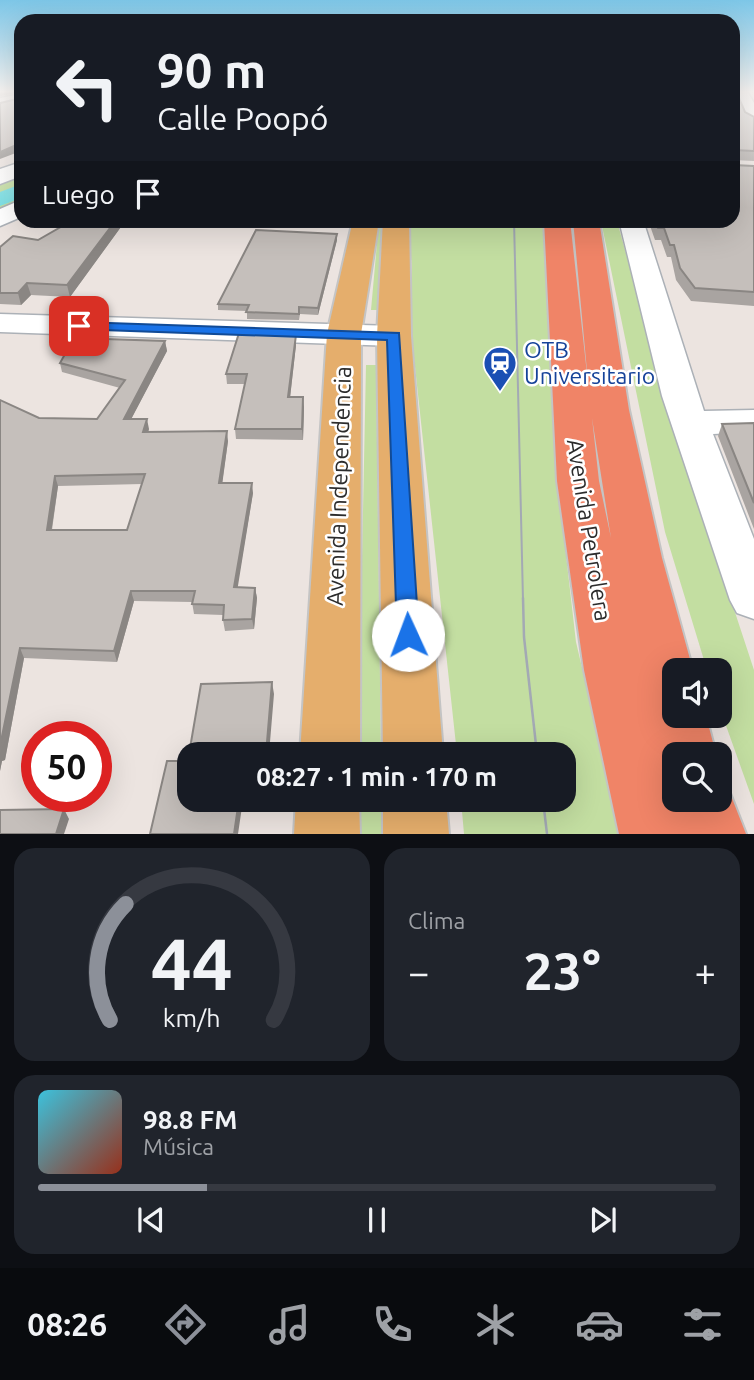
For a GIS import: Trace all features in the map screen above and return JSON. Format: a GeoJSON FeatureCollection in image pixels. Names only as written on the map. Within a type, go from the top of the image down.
{"type":"FeatureCollection","features":[{"type":"Feature","properties":{"kind":"highway","name":"Avenida Petrolera"},"geometry":{"type":"LineString","coordinates":[[558,228],[578,481],[611,670],[652,834]]}},
{"type":"Feature","properties":{"kind":"highway","name":"Avenida Petrolera"},"geometry":{"type":"LineString","coordinates":[[587,228],[610,410],[638,558],[663,658]]}},
{"type":"Feature","properties":{"kind":"highway"},"geometry":{"type":"LineString","coordinates":[[706,812],[713,834]]}},
{"type":"Feature","properties":{"kind":"main road","name":"Avenida Independencia"},"geometry":{"type":"LineString","coordinates":[[330,742],[344,334],[364,228]]}},
{"type":"Feature","properties":{"kind":"main road"},"geometry":{"type":"LineString","coordinates":[[396,228],[394,336],[412,742]]}},
{"type":"Feature","properties":{"kind":"main road"},"geometry":{"type":"LineString","coordinates":[[327,834],[328,812]]}},
{"type":"Feature","properties":{"kind":"main road"},"geometry":{"type":"LineString","coordinates":[[415,812],[416,834]]}},
{"type":"Feature","properties":{"kind":"street"},"geometry":{"type":"LineString","coordinates":[[633,228],[690,423],[754,600]]}},
{"type":"Feature","properties":{"kind":"street"},"geometry":{"type":"LineString","coordinates":[[0,323],[394,336]]}},
{"type":"Feature","properties":{"kind":"street"},"geometry":{"type":"LineString","coordinates":[[690,423],[754,421]]}},
{"type":"Feature","properties":{"kind":"green space"},"geometry":{"type":"Polygon","coordinates":[[[14,176],[14,207],[0,214],[0,182],[14,176]]]}},
{"type":"Feature","properties":{"kind":"green space"},"geometry":{"type":"Polygon","coordinates":[[[378,228],[383,228],[383,310],[371,310],[378,228]]]}},
{"type":"Feature","properties":{"kind":"green space"},"geometry":{"type":"Polygon","coordinates":[[[408,228],[548,228],[556,468],[576,642],[621,834],[464,834],[462,812],[576,812],[576,742],[456,742],[412,339],[412,266],[408,228]]]}},
{"type":"Feature","properties":{"kind":"green space"},"geometry":{"type":"Polygon","coordinates":[[[602,228],[619,228],[674,427],[754,670],[754,804],[727,728],[732,728],[732,658],[703,658],[665,532],[602,228]]]}},
{"type":"Feature","properties":{"kind":"green space"},"geometry":{"type":"Polygon","coordinates":[[[366,365],[376,365],[381,742],[358,742],[366,365]]]}},
{"type":"Feature","properties":{"kind":"green space"},"geometry":{"type":"Polygon","coordinates":[[[358,812],[382,812],[382,834],[358,834],[358,812]]]}},
{"type":"Feature","properties":{"kind":"building"},"geometry":{"type":"Polygon","coordinates":[[[0,130],[14,130],[14,146],[0,152],[0,130]]]}},
{"type":"Feature","properties":{"kind":"building"},"geometry":{"type":"Polygon","coordinates":[[[740,130],[754,130],[754,151],[740,150],[740,130]]]}},
{"type":"Feature","properties":{"kind":"building"},"geometry":{"type":"Polygon","coordinates":[[[740,165],[754,166],[754,292],[695,288],[680,268],[674,245],[670,245],[664,228],[740,228],[740,165]]]}},
{"type":"Feature","properties":{"kind":"building"},"geometry":{"type":"Polygon","coordinates":[[[59,228],[110,228],[67,285],[27,283],[18,293],[0,293],[0,247],[13,236],[38,240],[59,228]]]}},
{"type":"Feature","properties":{"kind":"building"},"geometry":{"type":"Polygon","coordinates":[[[256,230],[337,234],[318,308],[299,307],[299,314],[246,312],[249,305],[218,304],[256,230]]]}},
{"type":"Feature","properties":{"kind":"building"},"geometry":{"type":"Polygon","coordinates":[[[239,333],[296,335],[288,397],[303,397],[302,429],[235,429],[247,374],[226,374],[239,333]]]}},
{"type":"Feature","properties":{"kind":"building"},"geometry":{"type":"Polygon","coordinates":[[[74,338],[165,341],[124,419],[147,419],[143,432],[227,431],[219,483],[252,483],[234,587],[255,588],[252,619],[223,620],[224,605],[192,604],[195,591],[131,591],[114,651],[20,648],[0,746],[0,400],[39,418],[97,419],[125,380],[60,363],[74,338]],[[145,474],[55,476],[47,530],[127,530],[145,474]]]}},
{"type":"Feature","properties":{"kind":"building"},"geometry":{"type":"Polygon","coordinates":[[[754,423],[754,503],[722,424],[754,423]]]}},
{"type":"Feature","properties":{"kind":"building"},"geometry":{"type":"Polygon","coordinates":[[[272,682],[267,742],[191,742],[201,684],[272,682]]]}},
{"type":"Feature","properties":{"kind":"building"},"geometry":{"type":"Polygon","coordinates":[[[167,761],[177,761],[177,812],[237,812],[234,834],[150,834],[167,761]]]}},
{"type":"Feature","properties":{"kind":"building"},"geometry":{"type":"Polygon","coordinates":[[[0,810],[63,812],[56,834],[0,834],[0,810]]]}},
{"type":"Feature","properties":{"kind":"waterway"},"geometry":{"type":"LineString","coordinates":[[0,200],[14,193]]}},
{"type":"Feature","properties":{"kind":"tram line"},"geometry":{"type":"LineString","coordinates":[[514,228],[523,600]]}},
{"type":"Feature","properties":{"kind":"tram line"},"geometry":{"type":"LineString","coordinates":[[523,598],[524,637],[536,742]]}},
{"type":"Feature","properties":{"kind":"tram line"},"geometry":{"type":"LineString","coordinates":[[544,812],[547,834]]}},
{"type":"Feature","properties":{"kind":"place","name":"OTB Universitario"},"geometry":{"type":"Point","coordinates":[500,393]}},
{"type":"Feature","properties":{"kind":"route"},"geometry":{"type":"LineString","coordinates":[[79,326],[394,336],[408,635]]}}]}
